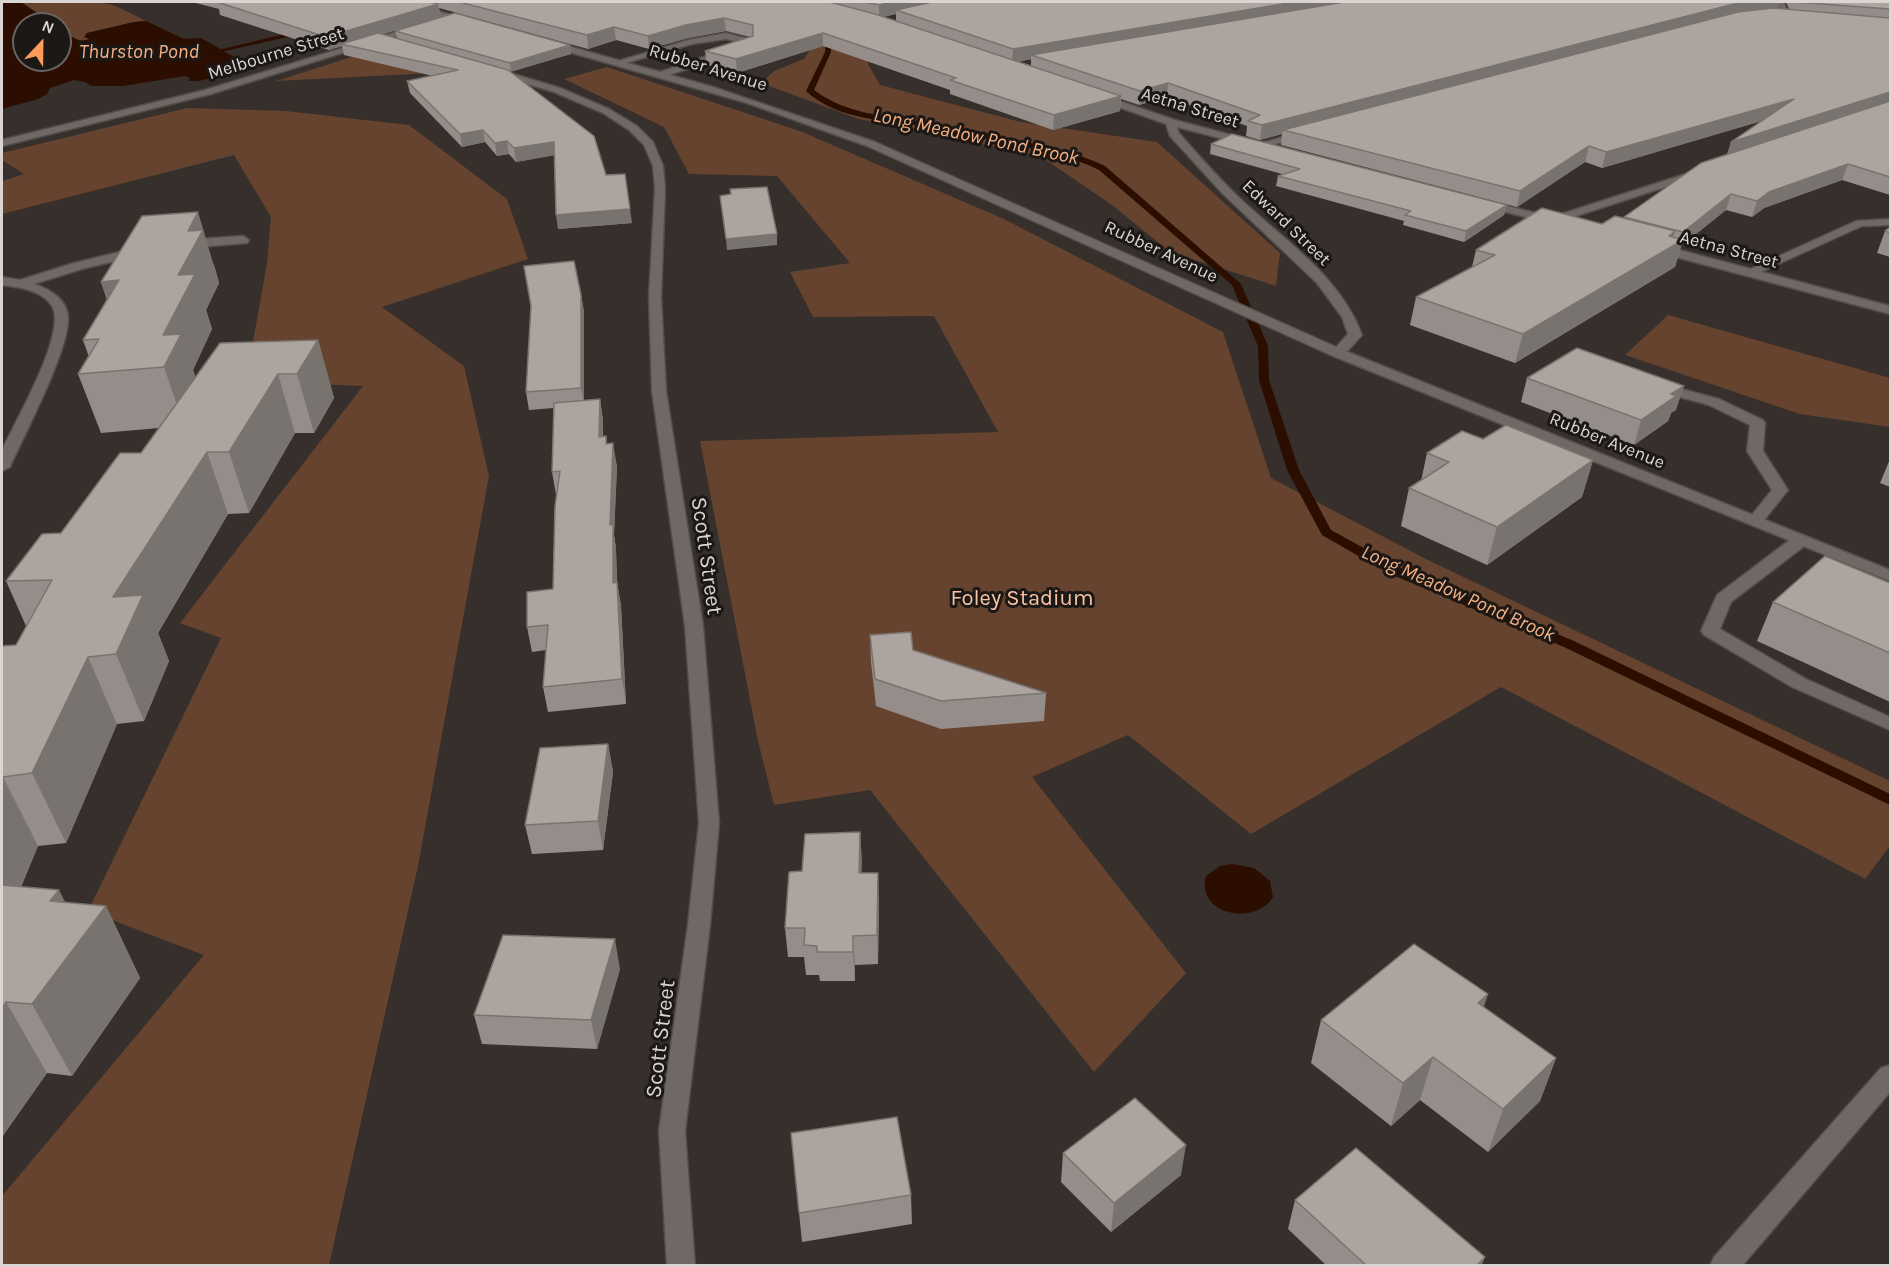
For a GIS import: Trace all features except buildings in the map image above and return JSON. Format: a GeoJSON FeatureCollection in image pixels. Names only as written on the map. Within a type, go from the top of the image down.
{"type":"FeatureCollection","features":[{"type":"Feature","properties":{"kind":"street"},"geometry":{"type":"LineString","coordinates":[[409,2],[478,24]]}},
{"type":"Feature","properties":{"kind":"street"},"geometry":{"type":"LineString","coordinates":[[1780,2],[1785,13],[1758,17],[1797,19]]}},
{"type":"Feature","properties":{"kind":"street","name":"Melbourne Street"},"geometry":{"type":"LineString","coordinates":[[2,143],[208,93],[454,17]]}},
{"type":"Feature","properties":{"kind":"street"},"geometry":{"type":"LineString","coordinates":[[619,62],[691,42],[726,36],[750,42],[749,47],[663,74]]}},
{"type":"Feature","properties":{"kind":"street"},"geometry":{"type":"LineString","coordinates":[[381,40],[414,49]]}},
{"type":"Feature","properties":{"kind":"street","name":"Rubber Avenue"},"geometry":{"type":"LineString","coordinates":[[538,40],[663,74],[807,119],[871,144],[1338,353],[1890,576]]}},
{"type":"Feature","properties":{"kind":"street","name":"Scott Street"},"geometry":{"type":"LineString","coordinates":[[481,68],[558,90],[606,111],[633,128],[649,144],[658,166],[660,188],[654,297],[659,391],[694,627],[710,823],[672,1131],[681,1266]]}},
{"type":"Feature","properties":{"kind":"street","name":"Aetna Street"},"geometry":{"type":"LineString","coordinates":[[1092,95],[1171,122],[1282,151]]}},
{"type":"Feature","properties":{"kind":"street","name":"Edward Street"},"geometry":{"type":"LineString","coordinates":[[1171,122],[1174,134],[1233,198],[1310,269],[1336,297],[1352,321],[1355,335],[1338,353]]}},
{"type":"Feature","properties":{"kind":"street"},"geometry":{"type":"LineString","coordinates":[[1259,145],[1311,132]]}},
{"type":"Feature","properties":{"kind":"street"},"geometry":{"type":"LineString","coordinates":[[1552,221],[1710,169]]}},
{"type":"Feature","properties":{"kind":"street"},"geometry":{"type":"LineString","coordinates":[[1473,201],[1574,227]]}},
{"type":"Feature","properties":{"kind":"street"},"geometry":{"type":"LineString","coordinates":[[1750,272],[1860,223],[1890,222]]}},
{"type":"Feature","properties":{"kind":"street"},"geometry":{"type":"LineString","coordinates":[[176,245],[243,240]]}},
{"type":"Feature","properties":{"kind":"street","name":"Aetna Street"},"geometry":{"type":"LineString","coordinates":[[1640,244],[1890,310]]}},
{"type":"Feature","properties":{"kind":"street"},"geometry":{"type":"LineString","coordinates":[[21,284],[78,266],[152,249]]}},
{"type":"Feature","properties":{"kind":"street"},"geometry":{"type":"LineString","coordinates":[[2,281],[21,284],[41,291],[54,301],[62,316],[58,338],[49,364],[2,467]]}},
{"type":"Feature","properties":{"kind":"street"},"geometry":{"type":"LineString","coordinates":[[1646,383],[1714,402],[1758,423],[1755,450],[1780,490],[1755,521]]}},
{"type":"Feature","properties":{"kind":"street"},"geometry":{"type":"LineString","coordinates":[[1802,540],[1723,599],[1710,632],[1799,683],[1890,724]]}},
{"type":"Feature","properties":{"kind":"street"},"geometry":{"type":"LineString","coordinates":[[1724,1266],[1888,1082]]}},
{"type":"Feature","properties":{"kind":"green space"},"geometry":{"type":"Polygon","coordinates":[[[21,2],[99,2],[116,6],[146,21],[87,33],[90,39],[79,41],[72,37],[72,12],[36,12],[21,2]]]}},
{"type":"Feature","properties":{"kind":"green space"},"geometry":{"type":"Polygon","coordinates":[[[867,26],[868,64],[880,85],[1021,122],[1157,142],[1280,253],[1276,286],[1170,252],[1112,205],[1040,156],[859,119],[761,83],[774,71],[804,59],[818,38],[867,26]]]}},
{"type":"Feature","properties":{"kind":"green space"},"geometry":{"type":"Polygon","coordinates":[[[373,50],[454,72],[276,81],[373,50]]]}},
{"type":"Feature","properties":{"kind":"green space","name":"Foley Stadium"},"geometry":{"type":"Polygon","coordinates":[[[607,67],[800,131],[1004,219],[1223,332],[1271,478],[1428,560],[1890,781],[1890,846],[1865,879],[1501,687],[1251,834],[1128,735],[1032,777],[1186,973],[1094,1072],[870,790],[774,805],[758,741],[700,441],[998,432],[934,316],[813,317],[790,272],[850,263],[777,176],[689,174],[664,127],[564,79],[607,67]]]}},
{"type":"Feature","properties":{"kind":"green space"},"geometry":{"type":"Polygon","coordinates":[[[187,108],[286,111],[409,125],[507,199],[528,259],[382,307],[464,366],[489,476],[418,866],[329,1265],[2,1265],[2,1196],[204,955],[88,911],[221,638],[180,623],[363,386],[246,381],[267,263],[271,217],[234,155],[2,214],[2,181],[24,174],[2,160],[2,153],[187,108]]]}},
{"type":"Feature","properties":{"kind":"green space"},"geometry":{"type":"Polygon","coordinates":[[[1668,315],[1890,378],[1890,427],[1800,414],[1625,355],[1668,315]]]}},
{"type":"Feature","properties":{"kind":"water","name":"Thurston Pond"},"geometry":{"type":"Polygon","coordinates":[[[2,2],[21,2],[36,12],[12,12],[12,72],[72,72],[72,37],[85,40],[89,39],[84,37],[87,33],[146,21],[184,39],[201,38],[255,69],[198,81],[189,81],[190,78],[185,76],[123,86],[91,86],[74,80],[50,88],[47,94],[38,99],[2,109],[2,2]]]}},
{"type":"Feature","properties":{"kind":"water"},"geometry":{"type":"Polygon","coordinates":[[[1232,864],[1254,868],[1270,881],[1273,897],[1265,906],[1253,912],[1241,914],[1229,912],[1209,900],[1205,889],[1206,876],[1220,866],[1232,864]]]}},
{"type":"Feature","properties":{"kind":"waterway","name":"Long Meadow Pond Brook"},"geometry":{"type":"LineString","coordinates":[[204,54],[302,32]]}},
{"type":"Feature","properties":{"kind":"waterway","name":"Long Meadow Pond Brook"},"geometry":{"type":"LineString","coordinates":[[822,34],[828,40],[828,52],[810,91],[821,99],[847,111],[1037,146],[1091,163],[1102,168],[1236,284],[1263,346],[1264,380],[1293,470],[1326,532],[1393,570],[1569,644],[1890,800]]}}]}
